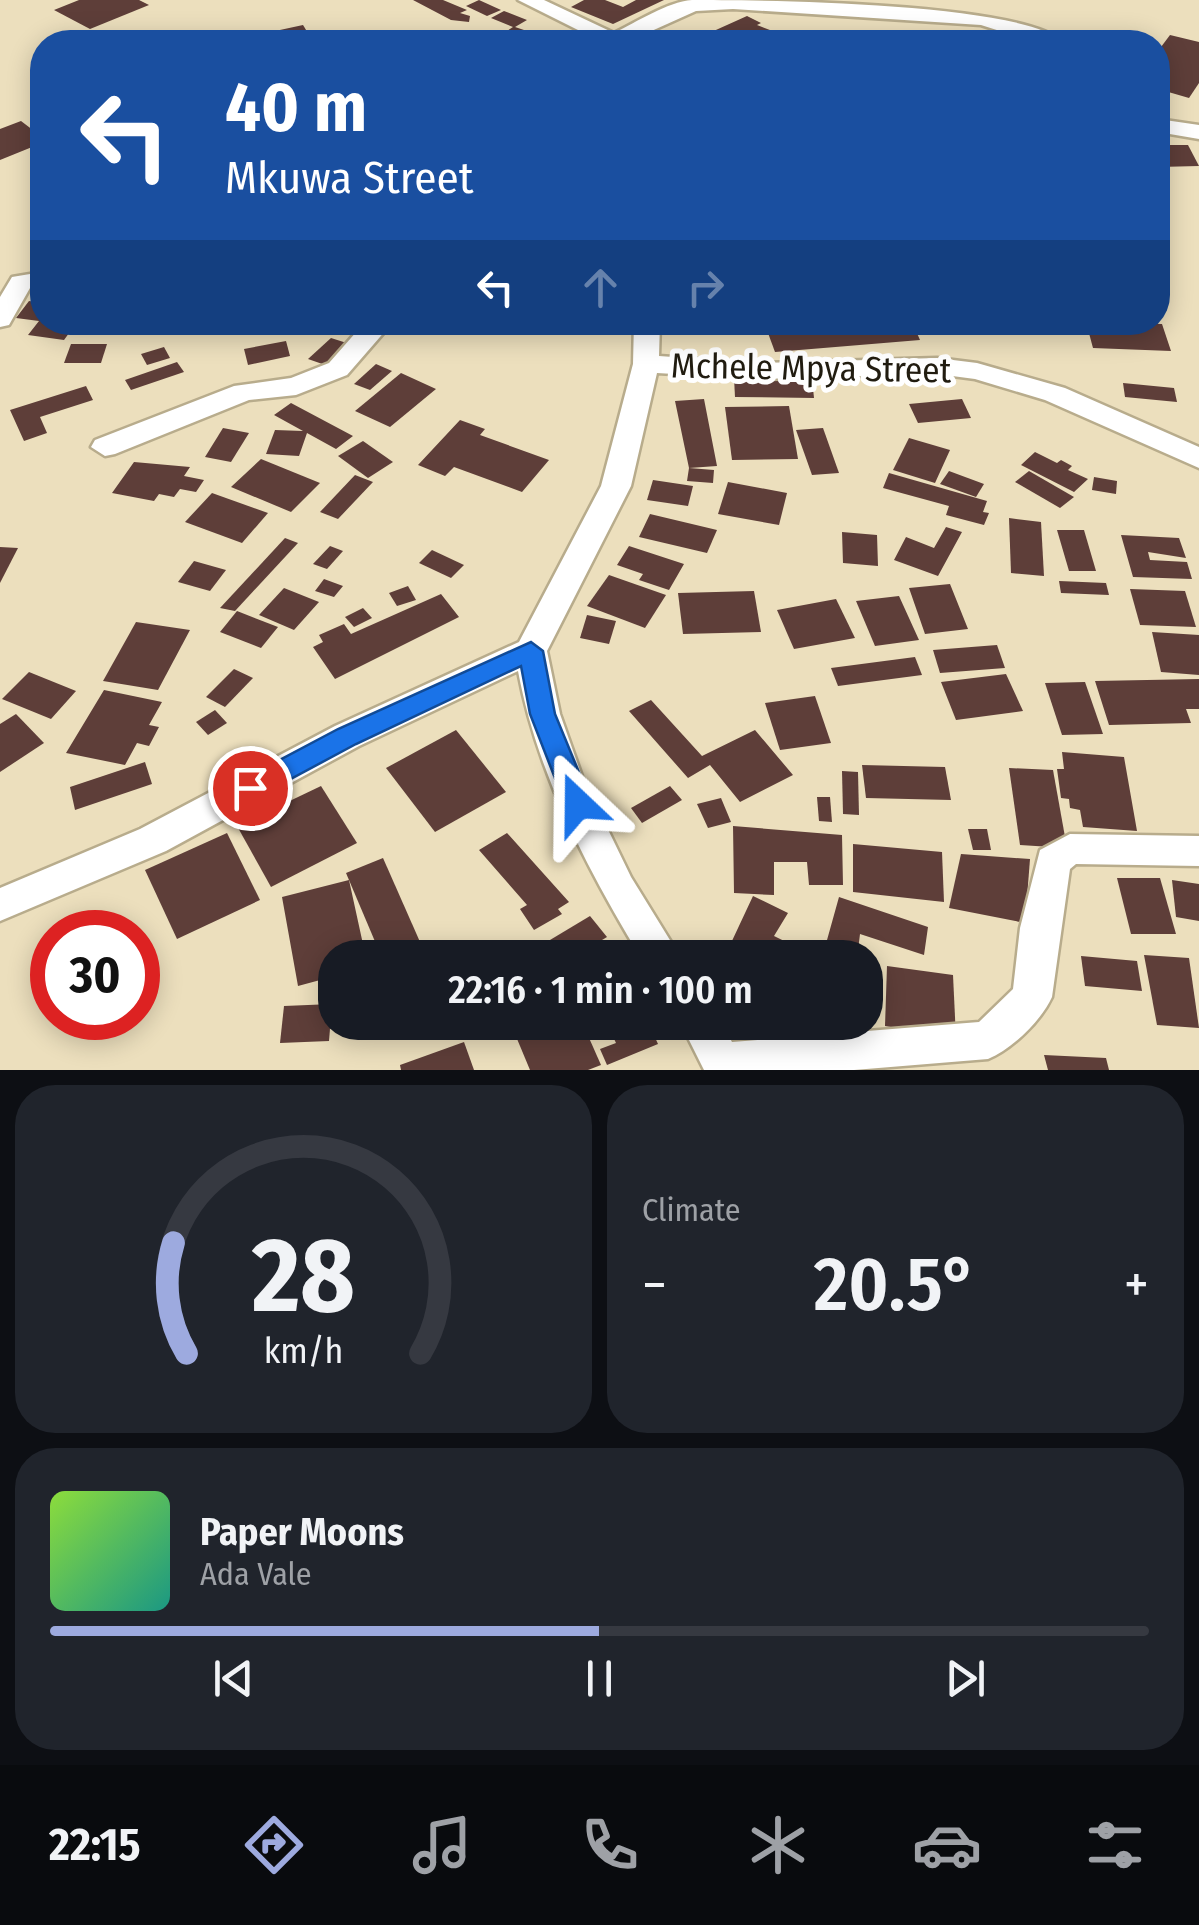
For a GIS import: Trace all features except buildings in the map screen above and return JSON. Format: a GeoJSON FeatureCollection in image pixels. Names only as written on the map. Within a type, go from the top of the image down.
{"type":"FeatureCollection","features":[{"type":"Feature","properties":{"kind":"street"},"geometry":{"type":"LineString","coordinates":[[528,0],[591,30]]}},
{"type":"Feature","properties":{"kind":"street"},"geometry":{"type":"LineString","coordinates":[[982,19],[995,0]]}},
{"type":"Feature","properties":{"kind":"street"},"geometry":{"type":"LineString","coordinates":[[641,30],[692,5],[852,4],[982,19],[1016,30]]}},
{"type":"Feature","properties":{"kind":"street"},"geometry":{"type":"LineString","coordinates":[[1170,128],[1199,132]]}},
{"type":"Feature","properties":{"kind":"street"},"geometry":{"type":"LineString","coordinates":[[0,320],[21,281]]}},
{"type":"Feature","properties":{"kind":"street"},"geometry":{"type":"LineString","coordinates":[[106,447],[244,392],[296,386],[338,369],[368,335]]}},
{"type":"Feature","properties":{"kind":"street"},"geometry":{"type":"LineString","coordinates":[[647,335],[646,364],[616,486],[531,651],[542,714],[565,776],[618,888],[651,940]]}},
{"type":"Feature","properties":{"kind":"street","name":"Mchele Mpya Street"},"geometry":{"type":"LineString","coordinates":[[646,364],[759,370],[937,366],[977,372],[1055,394],[1199,458]]}},
{"type":"Feature","properties":{"kind":"street"},"geometry":{"type":"LineString","coordinates":[[0,905],[152,840],[347,736],[531,651]]}},
{"type":"Feature","properties":{"kind":"street"},"geometry":{"type":"LineString","coordinates":[[710,1040],[724,1066],[988,1040],[1032,997],[1039,928],[1053,861],[1070,849],[1199,851]]}},
{"type":"Feature","properties":{"kind":"route"},"geometry":{"type":"LineString","coordinates":[[250,788],[347,736],[531,651],[542,714],[578,804]]}}]}
